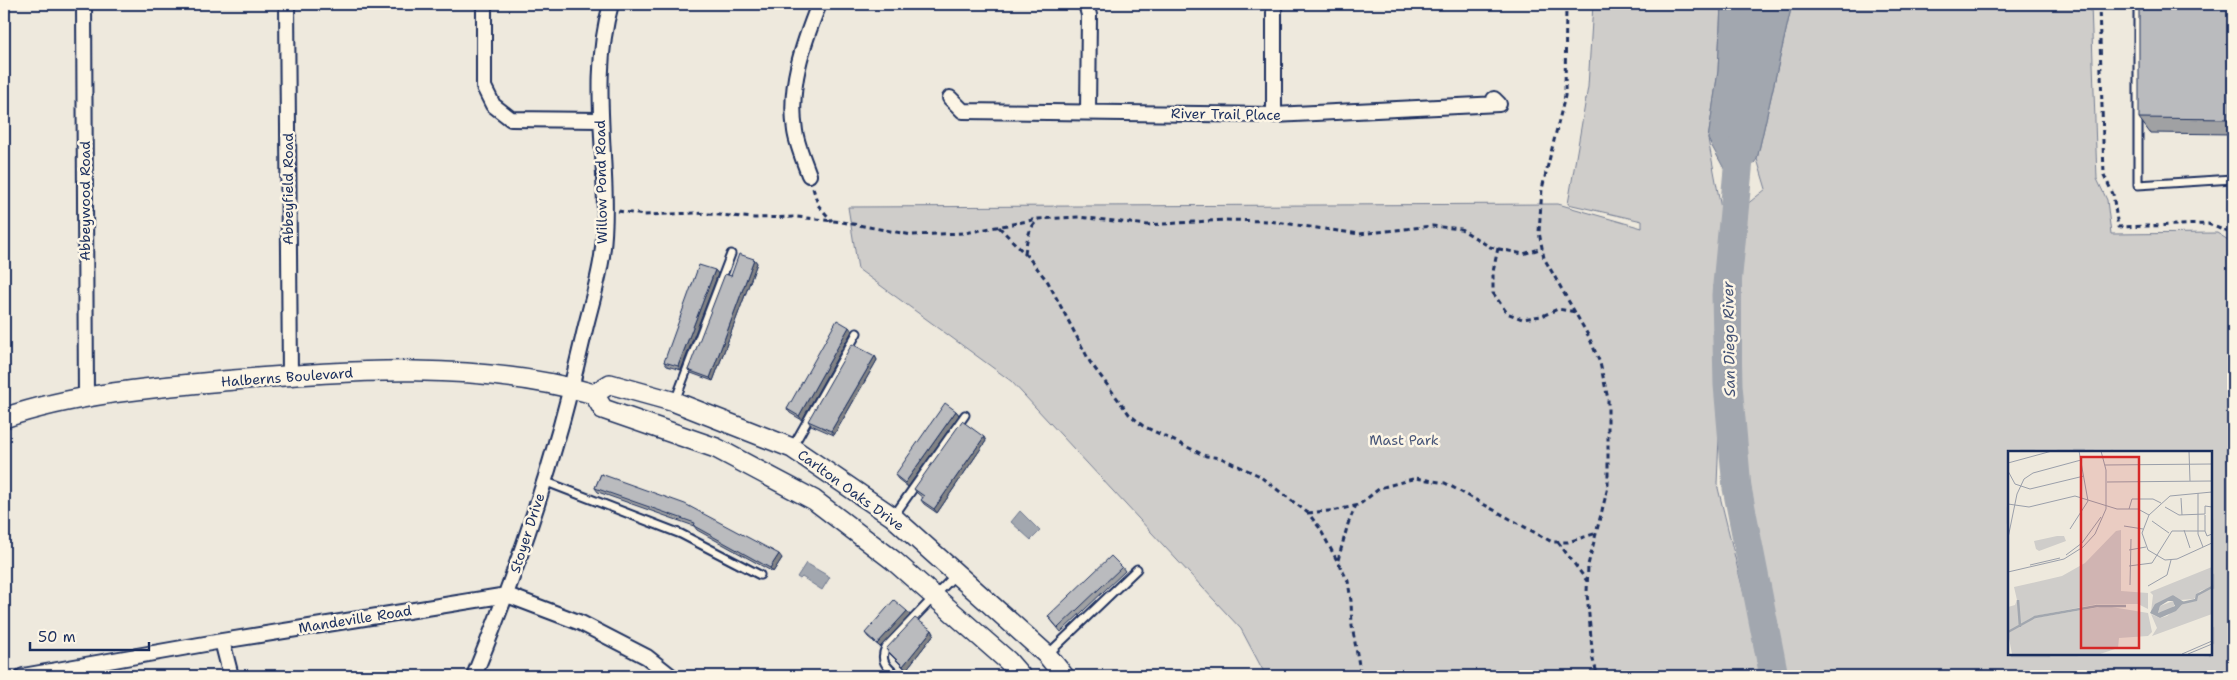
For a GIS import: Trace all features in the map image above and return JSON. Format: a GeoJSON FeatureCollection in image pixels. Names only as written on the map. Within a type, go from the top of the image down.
{"type":"FeatureCollection","features":[{"type":"Feature","properties":{"kind":"main road","name":"Halberns Boulevard"},"geometry":{"type":"LineString","coordinates":[[4,418],[86,398],[147,387],[290,375],[422,370],[506,376],[572,388]]}},
{"type":"Feature","properties":{"kind":"main road","name":"Carlton Oaks Drive"},"geometry":{"type":"LineString","coordinates":[[594,394],[610,384],[675,402],[792,448],[893,517],[1047,655],[1064,676]]}},
{"type":"Feature","properties":{"kind":"main road"},"geometry":{"type":"LineString","coordinates":[[572,388],[594,394],[603,409],[716,448],[814,500],[894,561],[1008,661],[1021,676]]}},
{"type":"Feature","properties":{"kind":"street","name":"Abbeywood Road"},"geometry":{"type":"LineString","coordinates":[[84,4],[86,398]]}},
{"type":"Feature","properties":{"kind":"street","name":"Abbeyfield Road"},"geometry":{"type":"LineString","coordinates":[[287,4],[290,375]]}},
{"type":"Feature","properties":{"kind":"street"},"geometry":{"type":"LineString","coordinates":[[484,4],[484,87],[493,105],[511,119],[599,120]]}},
{"type":"Feature","properties":{"kind":"street","name":"Willow Pond Road"},"geometry":{"type":"LineString","coordinates":[[572,388],[602,256],[604,208],[599,120],[602,50],[611,4]]}},
{"type":"Feature","properties":{"kind":"street"},"geometry":{"type":"LineString","coordinates":[[809,175],[795,132],[794,94],[800,54],[819,4]]}},
{"type":"Feature","properties":{"kind":"street"},"geometry":{"type":"LineString","coordinates":[[1086,4],[1089,15],[1088,112]]}},
{"type":"Feature","properties":{"kind":"street"},"geometry":{"type":"LineString","coordinates":[[1274,4],[1274,115]]}},
{"type":"Feature","properties":{"kind":"street","name":"River Trail Place"},"geometry":{"type":"LineString","coordinates":[[950,98],[963,111],[1274,115],[1499,104],[1494,99]]}},
{"type":"Feature","properties":{"kind":"street","name":"Stoyer Drive"},"geometry":{"type":"LineString","coordinates":[[474,676],[507,595],[572,388]]}},
{"type":"Feature","properties":{"kind":"street","name":"Mandeville Road"},"geometry":{"type":"LineString","coordinates":[[30,676],[222,641],[507,595],[581,623],[647,657],[671,676]]}},
{"type":"Feature","properties":{"kind":"street"},"geometry":{"type":"LineString","coordinates":[[222,641],[231,676]]}},
{"type":"Feature","properties":{"kind":"lane"},"geometry":{"type":"LineString","coordinates":[[2138,4],[2138,185],[2233,179]]}},
{"type":"Feature","properties":{"kind":"lane"},"geometry":{"type":"LineString","coordinates":[[675,402],[731,254]]}},
{"type":"Feature","properties":{"kind":"lane"},"geometry":{"type":"LineString","coordinates":[[792,448],[857,333]]}},
{"type":"Feature","properties":{"kind":"lane"},"geometry":{"type":"LineString","coordinates":[[893,517],[965,415]]}},
{"type":"Feature","properties":{"kind":"lane"},"geometry":{"type":"LineString","coordinates":[[544,482],[681,534],[760,575]]}},
{"type":"Feature","properties":{"kind":"lane"},"geometry":{"type":"LineString","coordinates":[[1047,655],[1136,568]]}},
{"type":"Feature","properties":{"kind":"lane"},"geometry":{"type":"LineString","coordinates":[[897,676],[884,664],[883,654],[886,647],[956,574]]}},
{"type":"Feature","properties":{"kind":"path"},"geometry":{"type":"LineString","coordinates":[[1566,4],[1565,96],[1542,189],[1540,232],[1544,258],[1576,312],[1596,354],[1608,399],[1608,487],[1588,565],[1587,582],[1587,609],[1593,660],[1598,676]]}},
{"type":"Feature","properties":{"kind":"path"},"geometry":{"type":"LineString","coordinates":[[809,175],[818,205],[833,221]]}},
{"type":"Feature","properties":{"kind":"path"},"geometry":{"type":"LineString","coordinates":[[604,208],[644,215],[697,212],[754,218],[797,217],[833,221],[912,235],[965,233],[1039,219],[1079,218],[1148,225],[1224,220],[1269,221],[1359,234],[1432,226],[1461,229],[1490,247],[1523,254],[1543,248]]}},
{"type":"Feature","properties":{"kind":"path"},"geometry":{"type":"LineString","coordinates":[[1025,253],[1032,225],[1039,219]]}},
{"type":"Feature","properties":{"kind":"path"},"geometry":{"type":"LineString","coordinates":[[998,227],[1025,253],[1048,282],[1090,362],[1129,414],[1143,426],[1206,456],[1228,461],[1258,475],[1308,513],[1338,561],[1348,581],[1352,626],[1361,676]]}},
{"type":"Feature","properties":{"kind":"path"},"geometry":{"type":"LineString","coordinates":[[1498,248],[1493,272],[1494,293],[1508,313],[1522,319],[1542,316],[1558,309],[1576,312]]}},
{"type":"Feature","properties":{"kind":"path"},"geometry":{"type":"LineString","coordinates":[[1308,513],[1337,510],[1356,505],[1380,488],[1416,478],[1444,483],[1552,542],[1568,542],[1598,532]]}},
{"type":"Feature","properties":{"kind":"path"},"geometry":{"type":"LineString","coordinates":[[1338,561],[1348,524],[1356,505]]}},
{"type":"Feature","properties":{"kind":"path"},"geometry":{"type":"LineString","coordinates":[[1558,542],[1587,582]]}},
{"type":"Feature","properties":{"kind":"green space","name":"Mast Park"},"geometry":{"type":"Polygon","coordinates":[[[1593,4],[1721,4],[1718,71],[1708,139],[1723,219],[1721,388],[1717,484],[1764,676],[1266,676],[1241,629],[1011,381],[858,269],[848,207],[1558,204],[1642,228],[1642,221],[1568,204],[1588,87],[1593,4]]]}},
{"type":"Feature","properties":{"kind":"green space"},"geometry":{"type":"Polygon","coordinates":[[[1792,4],[2091,4],[2097,179],[2107,200],[2111,234],[2217,233],[2233,243],[2233,676],[1783,676],[1747,483],[1741,381],[1741,209],[1766,189],[1757,159],[1792,4]]]}},
{"type":"Feature","properties":{"kind":"shaded area"},"geometry":{"type":"Polygon","coordinates":[[[1721,4],[1792,4],[1757,159],[1735,189],[1708,139],[1718,71],[1721,4]]]}},
{"type":"Feature","properties":{"kind":"shaded area"},"geometry":{"type":"Polygon","coordinates":[[[1020,511],[1040,531],[1031,540],[1011,522],[1020,511]]]}},
{"type":"Feature","properties":{"kind":"shaded area"},"geometry":{"type":"Polygon","coordinates":[[[806,563],[830,577],[822,590],[802,577],[800,579],[797,577],[806,563]]]}},
{"type":"Feature","properties":{"kind":"building"},"geometry":{"type":"Polygon","coordinates":[[[2139,4],[2233,4],[2233,119],[2139,118],[2139,4]]]}},
{"type":"Feature","properties":{"kind":"building"},"geometry":{"type":"Polygon","coordinates":[[[739,254],[754,259],[710,378],[688,370],[725,274],[731,276],[739,254]]]}},
{"type":"Feature","properties":{"kind":"building"},"geometry":{"type":"Polygon","coordinates":[[[699,265],[715,270],[678,366],[664,362],[699,265]]]}},
{"type":"Feature","properties":{"kind":"building"},"geometry":{"type":"Polygon","coordinates":[[[837,320],[849,327],[799,416],[787,409],[837,320]]]}},
{"type":"Feature","properties":{"kind":"building"},"geometry":{"type":"Polygon","coordinates":[[[852,344],[875,356],[831,431],[808,421],[852,344]]]}},
{"type":"Feature","properties":{"kind":"building"},"geometry":{"type":"Polygon","coordinates":[[[945,403],[956,411],[905,483],[895,475],[945,403]]]}},
{"type":"Feature","properties":{"kind":"building"},"geometry":{"type":"Polygon","coordinates":[[[962,421],[984,437],[934,509],[921,500],[924,496],[914,489],[962,421]]]}},
{"type":"Feature","properties":{"kind":"building"},"geometry":{"type":"Polygon","coordinates":[[[601,474],[685,504],[779,554],[770,568],[694,526],[695,523],[595,488],[601,474]]]}},
{"type":"Feature","properties":{"kind":"building"},"geometry":{"type":"Polygon","coordinates":[[[1111,556],[1122,567],[1058,628],[1048,616],[1111,556]]]}},
{"type":"Feature","properties":{"kind":"building"},"geometry":{"type":"Polygon","coordinates":[[[894,600],[907,611],[877,644],[865,633],[894,600]]]}},
{"type":"Feature","properties":{"kind":"building"},"geometry":{"type":"Polygon","coordinates":[[[915,618],[932,630],[903,666],[886,649],[915,618]]]}},
{"type":"Feature","properties":{"kind":"building"},"geometry":{"type":"Polygon","coordinates":[[[1210,672],[1213,676],[1203,676],[1210,672]]]}},
{"type":"Feature","properties":{"kind":"waterway","name":"San Diego River"},"geometry":{"type":"LineString","coordinates":[[1740,149],[1726,295],[1728,385],[1737,488],[1774,676]]}}]}
